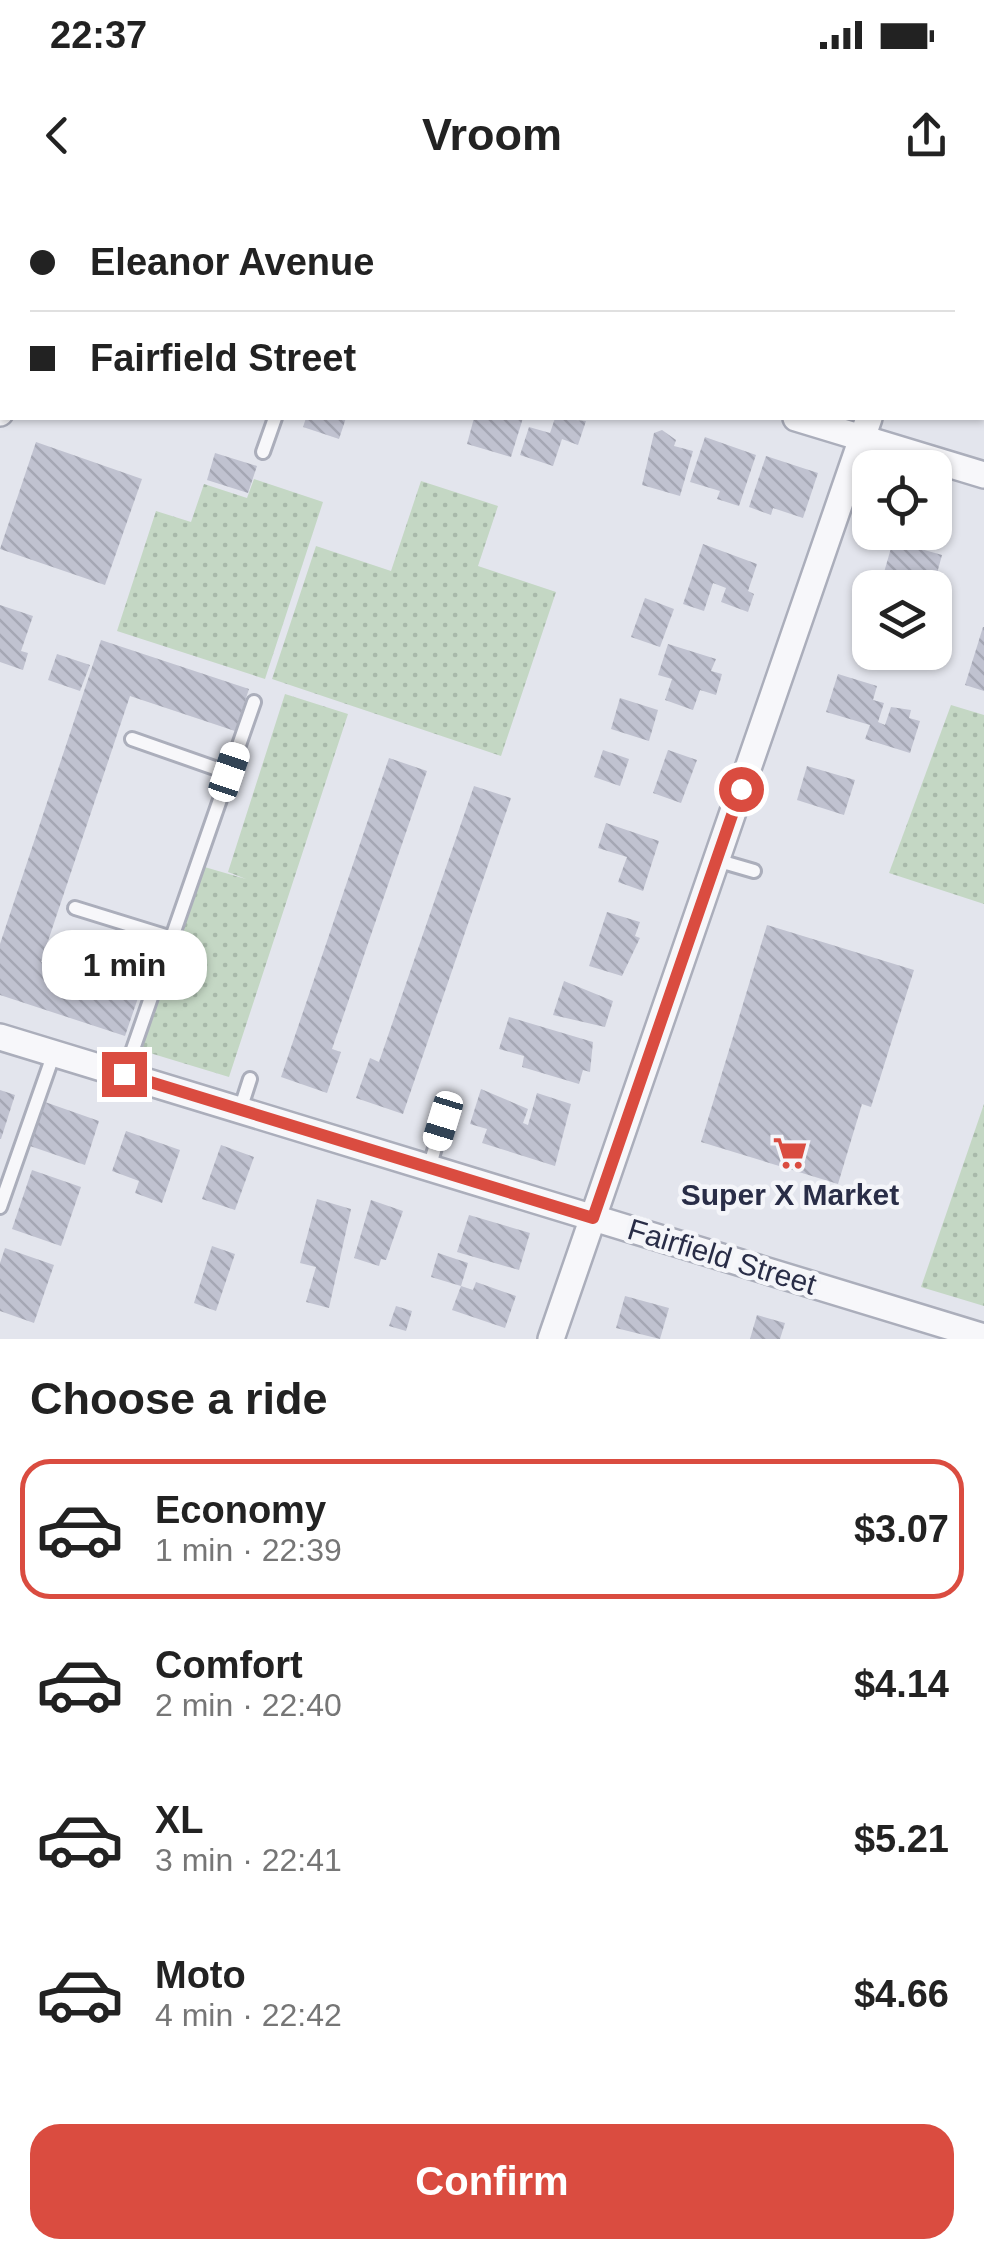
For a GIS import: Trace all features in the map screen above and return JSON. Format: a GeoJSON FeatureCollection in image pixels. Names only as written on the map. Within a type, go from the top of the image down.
{"type":"FeatureCollection","features":[{"type":"Feature","properties":{"kind":"street"},"geometry":{"type":"LineString","coordinates":[[810,420],[866,428],[984,475]]}},
{"type":"Feature","properties":{"kind":"street"},"geometry":{"type":"LineString","coordinates":[[551,1339],[866,428]]}},
{"type":"Feature","properties":{"kind":"street","name":"Fairfield Street"},"geometry":{"type":"LineString","coordinates":[[0,1036],[984,1338]]}},
{"type":"Feature","properties":{"kind":"lane"},"geometry":{"type":"LineString","coordinates":[[263,452],[274,420]]}},
{"type":"Feature","properties":{"kind":"lane"},"geometry":{"type":"LineString","coordinates":[[124,1074],[254,702]]}},
{"type":"Feature","properties":{"kind":"lane"},"geometry":{"type":"LineString","coordinates":[[132,739],[229,772]]}},
{"type":"Feature","properties":{"kind":"lane"},"geometry":{"type":"LineString","coordinates":[[716,860],[754,871]]}},
{"type":"Feature","properties":{"kind":"lane"},"geometry":{"type":"LineString","coordinates":[[75,908],[172,938]]}},
{"type":"Feature","properties":{"kind":"lane"},"geometry":{"type":"LineString","coordinates":[[0,1207],[54,1053]]}},
{"type":"Feature","properties":{"kind":"lane"},"geometry":{"type":"LineString","coordinates":[[240,1110],[250,1079]]}},
{"type":"Feature","properties":{"kind":"lane"},"geometry":{"type":"LineString","coordinates":[[429,1168],[443,1121]]}},
{"type":"Feature","properties":{"kind":"green space"},"geometry":{"type":"Polygon","coordinates":[[[254,479],[323,502],[265,679],[117,631],[156,511],[191,522],[204,484],[247,498],[254,479]]]}},
{"type":"Feature","properties":{"kind":"green space"},"geometry":{"type":"Polygon","coordinates":[[[421,481],[498,506],[478,566],[556,592],[501,756],[272,679],[316,546],[391,571],[421,481]]]}},
{"type":"Feature","properties":{"kind":"green space"},"geometry":{"type":"Polygon","coordinates":[[[285,694],[348,714],[229,1077],[140,1050],[201,866],[246,879],[228,872],[285,694]]]}},
{"type":"Feature","properties":{"kind":"green space"},"geometry":{"type":"Polygon","coordinates":[[[951,705],[984,715],[984,904],[889,873],[951,705]]]}},
{"type":"Feature","properties":{"kind":"green space"},"geometry":{"type":"Polygon","coordinates":[[[984,1104],[984,1306],[921,1287],[984,1104]]]}},
{"type":"Feature","properties":{"kind":"building"},"geometry":{"type":"Polygon","coordinates":[[[305,420],[345,420],[339,439],[303,427],[305,420]]]}},
{"type":"Feature","properties":{"kind":"building"},"geometry":{"type":"Polygon","coordinates":[[[473,420],[522,420],[511,457],[467,444],[473,420]]]}},
{"type":"Feature","properties":{"kind":"building"},"geometry":{"type":"Polygon","coordinates":[[[554,420],[586,421],[578,445],[562,439],[553,466],[520,455],[529,427],[550,433],[554,420]]]}},
{"type":"Feature","properties":{"kind":"building"},"geometry":{"type":"Polygon","coordinates":[[[662,430],[676,440],[674,446],[693,451],[680,496],[642,485],[654,433],[662,430]]]}},
{"type":"Feature","properties":{"kind":"building"},"geometry":{"type":"Polygon","coordinates":[[[705,437],[756,455],[739,506],[717,499],[720,491],[690,482],[705,437]]]}},
{"type":"Feature","properties":{"kind":"building"},"geometry":{"type":"Polygon","coordinates":[[[36,442],[142,479],[105,585],[0,549],[36,442]]]}},
{"type":"Feature","properties":{"kind":"building"},"geometry":{"type":"Polygon","coordinates":[[[215,453],[257,466],[248,493],[207,480],[215,453]]]}},
{"type":"Feature","properties":{"kind":"building"},"geometry":{"type":"Polygon","coordinates":[[[766,456],[818,473],[803,518],[773,508],[771,515],[749,507],[766,456]]]}},
{"type":"Feature","properties":{"kind":"building"},"geometry":{"type":"Polygon","coordinates":[[[703,544],[757,564],[748,591],[754,594],[748,612],[721,602],[726,588],[713,583],[704,611],[683,604],[703,544]]]}},
{"type":"Feature","properties":{"kind":"building"},"geometry":{"type":"Polygon","coordinates":[[[890,550],[924,550],[942,555],[938,570],[885,570],[890,550]]]}},
{"type":"Feature","properties":{"kind":"building"},"geometry":{"type":"Polygon","coordinates":[[[645,598],[674,609],[660,647],[631,637],[645,598]]]}},
{"type":"Feature","properties":{"kind":"building"},"geometry":{"type":"Polygon","coordinates":[[[0,605],[33,616],[21,651],[28,653],[23,670],[0,662],[0,605]]]}},
{"type":"Feature","properties":{"kind":"building"},"geometry":{"type":"Polygon","coordinates":[[[984,627],[984,691],[965,685],[984,627]]]}},
{"type":"Feature","properties":{"kind":"building"},"geometry":{"type":"Polygon","coordinates":[[[101,640],[249,689],[235,731],[130,696],[41,962],[139,995],[125,1036],[0,995],[0,944],[101,640]]]}},
{"type":"Feature","properties":{"kind":"building"},"geometry":{"type":"Polygon","coordinates":[[[668,644],[716,659],[711,671],[722,674],[716,695],[700,690],[693,710],[665,700],[672,679],[658,675],[668,644]]]}},
{"type":"Feature","properties":{"kind":"building"},"geometry":{"type":"Polygon","coordinates":[[[57,654],[90,665],[80,691],[48,680],[57,654]]]}},
{"type":"Feature","properties":{"kind":"building"},"geometry":{"type":"Polygon","coordinates":[[[838,674],[877,686],[873,700],[884,703],[878,722],[885,725],[891,707],[911,710],[909,718],[920,721],[910,753],[865,739],[870,725],[826,712],[838,674]]]}},
{"type":"Feature","properties":{"kind":"building"},"geometry":{"type":"Polygon","coordinates":[[[620,698],[658,710],[649,741],[611,729],[620,698]]]}},
{"type":"Feature","properties":{"kind":"building"},"geometry":{"type":"Polygon","coordinates":[[[603,750],[629,759],[620,786],[594,777],[603,750]]]}},
{"type":"Feature","properties":{"kind":"building"},"geometry":{"type":"Polygon","coordinates":[[[668,750],[697,760],[681,803],[653,793],[668,750]]]}},
{"type":"Feature","properties":{"kind":"building"},"geometry":{"type":"Polygon","coordinates":[[[389,758],[427,771],[332,1049],[341,1052],[327,1093],[281,1077],[389,758]]]}},
{"type":"Feature","properties":{"kind":"building"},"geometry":{"type":"Polygon","coordinates":[[[807,766],[855,780],[844,815],[797,800],[807,766]]]}},
{"type":"Feature","properties":{"kind":"building"},"geometry":{"type":"Polygon","coordinates":[[[474,786],[511,798],[403,1114],[356,1098],[370,1058],[379,1062],[474,786]]]}},
{"type":"Feature","properties":{"kind":"building"},"geometry":{"type":"Polygon","coordinates":[[[606,823],[659,841],[643,891],[618,882],[627,857],[598,848],[606,823]]]}},
{"type":"Feature","properties":{"kind":"building"},"geometry":{"type":"Polygon","coordinates":[[[607,912],[640,922],[635,936],[640,938],[622,976],[589,966],[607,912]]]}},
{"type":"Feature","properties":{"kind":"building"},"geometry":{"type":"Polygon","coordinates":[[[767,925],[914,970],[871,1107],[862,1104],[838,1184],[701,1142],[767,925]]]}},
{"type":"Feature","properties":{"kind":"building"},"geometry":{"type":"Polygon","coordinates":[[[564,981],[613,1001],[605,1027],[553,1015],[564,981]]]}},
{"type":"Feature","properties":{"kind":"building"},"geometry":{"type":"Polygon","coordinates":[[[509,1017],[593,1042],[590,1072],[583,1070],[579,1084],[522,1067],[524,1056],[499,1049],[509,1017]]]}},
{"type":"Feature","properties":{"kind":"building"},"geometry":{"type":"Polygon","coordinates":[[[481,1089],[528,1109],[523,1123],[528,1125],[537,1093],[571,1104],[555,1166],[482,1143],[487,1129],[470,1124],[481,1089]]]}},
{"type":"Feature","properties":{"kind":"building"},"geometry":{"type":"Polygon","coordinates":[[[0,1090],[15,1095],[1,1139],[0,1139],[0,1090]]]}},
{"type":"Feature","properties":{"kind":"building"},"geometry":{"type":"Polygon","coordinates":[[[45,1102],[99,1121],[85,1165],[30,1146],[45,1102]]]}},
{"type":"Feature","properties":{"kind":"building"},"geometry":{"type":"Polygon","coordinates":[[[126,1131],[180,1150],[162,1203],[135,1193],[139,1181],[112,1171],[126,1131]]]}},
{"type":"Feature","properties":{"kind":"building"},"geometry":{"type":"Polygon","coordinates":[[[221,1145],[254,1157],[235,1210],[202,1199],[221,1145]]]}},
{"type":"Feature","properties":{"kind":"building"},"geometry":{"type":"Polygon","coordinates":[[[32,1170],[81,1187],[61,1246],[12,1229],[32,1170]]]}},
{"type":"Feature","properties":{"kind":"building"},"geometry":{"type":"Polygon","coordinates":[[[317,1199],[351,1209],[329,1308],[306,1302],[316,1267],[300,1263],[317,1199]]]}},
{"type":"Feature","properties":{"kind":"building"},"geometry":{"type":"Polygon","coordinates":[[[371,1200],[403,1211],[386,1260],[381,1259],[379,1266],[354,1258],[371,1200]]]}},
{"type":"Feature","properties":{"kind":"building"},"geometry":{"type":"Polygon","coordinates":[[[469,1215],[530,1233],[519,1270],[457,1252],[469,1215]]]}},
{"type":"Feature","properties":{"kind":"building"},"geometry":{"type":"Polygon","coordinates":[[[212,1246],[235,1254],[216,1311],[194,1303],[212,1246]]]}},
{"type":"Feature","properties":{"kind":"building"},"geometry":{"type":"Polygon","coordinates":[[[5,1248],[54,1265],[34,1323],[0,1311],[0,1263],[5,1248]]]}},
{"type":"Feature","properties":{"kind":"building"},"geometry":{"type":"Polygon","coordinates":[[[438,1253],[468,1263],[461,1286],[431,1277],[438,1253]]]}},
{"type":"Feature","properties":{"kind":"building"},"geometry":{"type":"Polygon","coordinates":[[[476,1282],[516,1296],[505,1328],[452,1310],[461,1286],[473,1290],[476,1282]]]}},
{"type":"Feature","properties":{"kind":"building"},"geometry":{"type":"Polygon","coordinates":[[[625,1296],[669,1308],[660,1339],[616,1328],[625,1296]]]}},
{"type":"Feature","properties":{"kind":"building"},"geometry":{"type":"Polygon","coordinates":[[[396,1306],[412,1311],[406,1331],[389,1326],[396,1306]]]}},
{"type":"Feature","properties":{"kind":"building"},"geometry":{"type":"Polygon","coordinates":[[[757,1315],[785,1323],[780,1339],[750,1339],[757,1315]]]}},
{"type":"Feature","properties":{"kind":"place","name":"Super X Market"},"geometry":{"type":"Point","coordinates":[790,1153]}},
{"type":"Feature","properties":{"kind":"route"},"geometry":{"type":"LineString","coordinates":[[124,1074],[593,1218],[741,789]]}}]}
